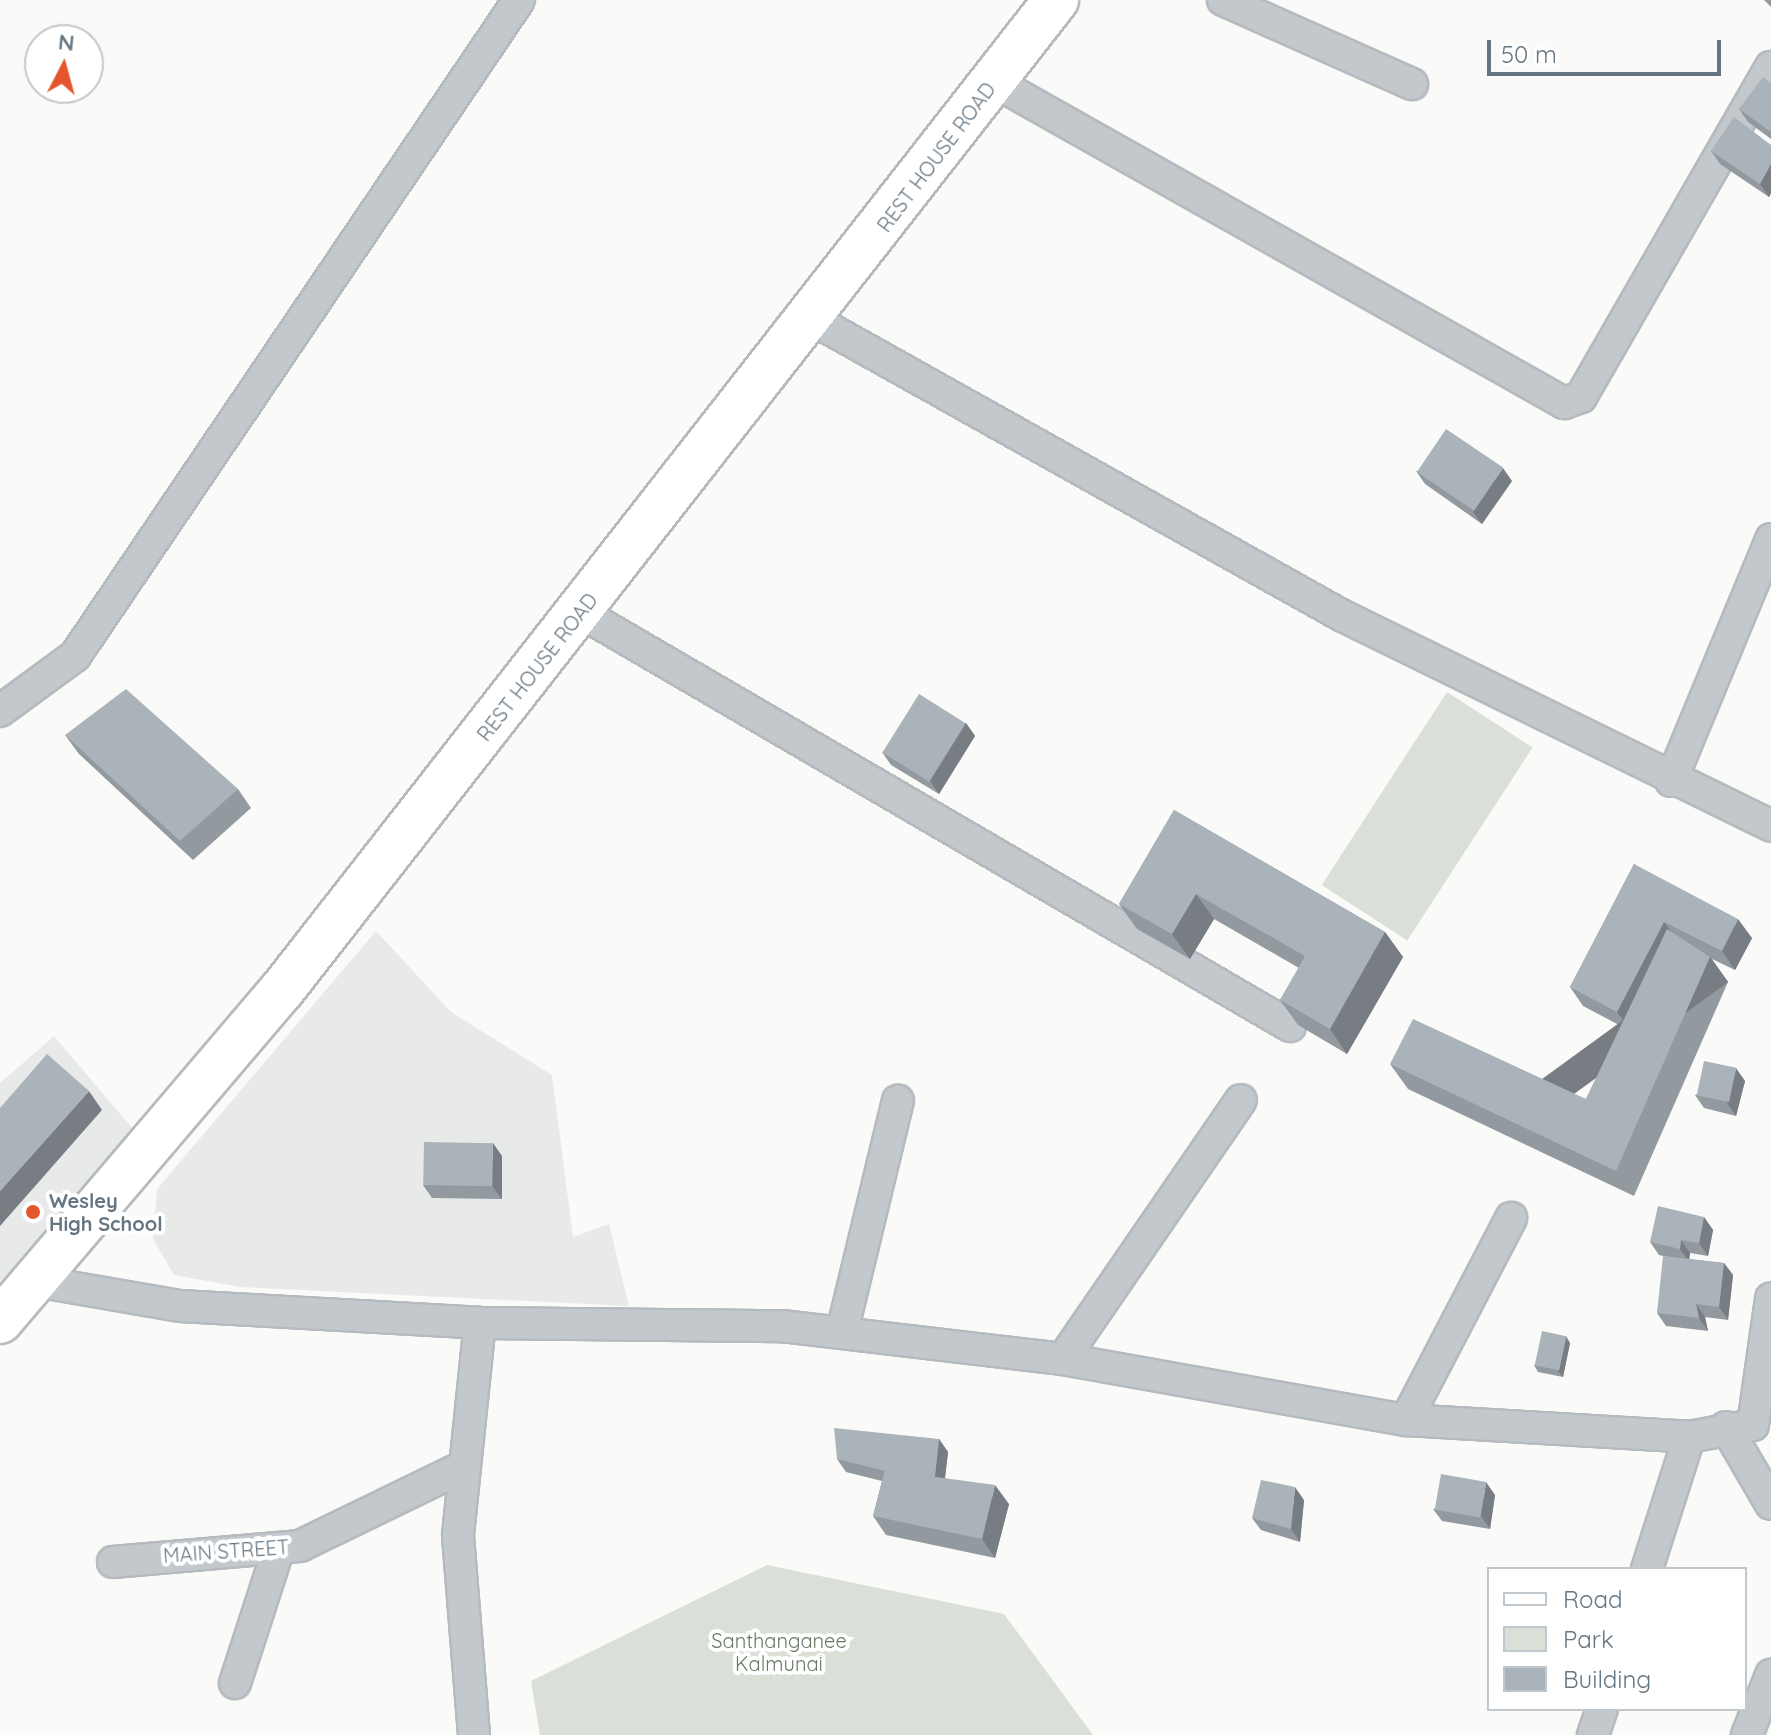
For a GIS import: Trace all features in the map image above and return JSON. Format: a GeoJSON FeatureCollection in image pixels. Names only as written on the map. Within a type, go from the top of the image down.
{"type":"FeatureCollection","features":[{"type":"Feature","properties":{"kind":"main road","name":"REST HOUSE ROAD"},"geometry":{"type":"LineString","coordinates":[[0,1321],[282,990],[812,319],[1056,0]]}},
{"type":"Feature","properties":{"kind":"street"},"geometry":{"type":"LineString","coordinates":[[0,711],[75,656],[519,0]]}},
{"type":"Feature","properties":{"kind":"street"},"geometry":{"type":"LineString","coordinates":[[1223,0],[1412,84]]}},
{"type":"Feature","properties":{"kind":"street"},"geometry":{"type":"LineString","coordinates":[[993,81],[1564,403],[1581,397],[1771,67]]}},
{"type":"Feature","properties":{"kind":"street"},"geometry":{"type":"LineString","coordinates":[[812,319],[1341,615],[1671,781],[1771,826]]}},
{"type":"Feature","properties":{"kind":"street"},"geometry":{"type":"LineString","coordinates":[[1671,781],[1771,539]]}},
{"type":"Feature","properties":{"kind":"street"},"geometry":{"type":"LineString","coordinates":[[580,612],[1290,1026]]}},
{"type":"Feature","properties":{"kind":"street"},"geometry":{"type":"LineString","coordinates":[[1063,1359],[1241,1100]]}},
{"type":"Feature","properties":{"kind":"street"},"geometry":{"type":"LineString","coordinates":[[842,1332],[898,1101]]}},
{"type":"Feature","properties":{"kind":"street"},"geometry":{"type":"LineString","coordinates":[[1406,1420],[1511,1218]]}},
{"type":"Feature","properties":{"kind":"street"},"geometry":{"type":"LineString","coordinates":[[35,1281],[180,1306],[480,1323],[842,1332],[1063,1359],[1406,1420],[1689,1437],[1750,1425]]}},
{"type":"Feature","properties":{"kind":"street"},"geometry":{"type":"LineString","coordinates":[[1771,1298],[1750,1425],[1771,1504]]}},
{"type":"Feature","properties":{"kind":"street"},"geometry":{"type":"LineString","coordinates":[[474,1735],[458,1535],[480,1323]]}},
{"type":"Feature","properties":{"kind":"street"},"geometry":{"type":"LineString","coordinates":[[1648,1567],[1689,1437]]}},
{"type":"Feature","properties":{"kind":"street","name":"MAIN STREET"},"geometry":{"type":"LineString","coordinates":[[113,1562],[278,1551],[465,1466]]}},
{"type":"Feature","properties":{"kind":"street"},"geometry":{"type":"LineString","coordinates":[[235,1683],[278,1551]]}},
{"type":"Feature","properties":{"kind":"street"},"geometry":{"type":"LineString","coordinates":[[1747,1735],[1771,1675]]}},
{"type":"Feature","properties":{"kind":"street"},"geometry":{"type":"LineString","coordinates":[[1593,1735],[1601,1711]]}},
{"type":"Feature","properties":{"kind":"shaded area"},"geometry":{"type":"Polygon","coordinates":[[[376,931],[451,1012],[552,1075],[573,1237],[609,1224],[629,1306],[240,1287],[174,1275],[153,1239],[157,1189],[376,931]]]}},
{"type":"Feature","properties":{"kind":"shaded area","name":"Wesley High School"},"geometry":{"type":"Polygon","coordinates":[[[54,1036],[133,1129],[0,1295],[0,1083],[54,1036]]]}},
{"type":"Feature","properties":{"kind":"green space"},"geometry":{"type":"Polygon","coordinates":[[[1447,692],[1533,748],[1407,940],[1322,885],[1447,692]]]}},
{"type":"Feature","properties":{"kind":"green space","name":"Santhanganee Kalmunai"},"geometry":{"type":"Polygon","coordinates":[[[767,1565],[1004,1614],[1093,1735],[540,1735],[531,1681],[767,1565]]]}},
{"type":"Feature","properties":{"kind":"building"},"geometry":{"type":"Polygon","coordinates":[[[1763,77],[1771,83],[1771,132],[1739,109],[1763,77]]]}},
{"type":"Feature","properties":{"kind":"building"},"geometry":{"type":"Polygon","coordinates":[[[1734,117],[1771,145],[1771,164],[1760,184],[1711,151],[1734,117]]]}},
{"type":"Feature","properties":{"kind":"building"},"geometry":{"type":"Polygon","coordinates":[[[1446,429],[1503,468],[1474,511],[1417,472],[1446,429]]]}},
{"type":"Feature","properties":{"kind":"building"},"geometry":{"type":"Polygon","coordinates":[[[126,689],[238,789],[180,841],[65,735],[126,689]]]}},
{"type":"Feature","properties":{"kind":"building"},"geometry":{"type":"Polygon","coordinates":[[[919,694],[966,723],[929,782],[882,753],[919,694]]]}},
{"type":"Feature","properties":{"kind":"building"},"geometry":{"type":"Polygon","coordinates":[[[1174,810],[1385,932],[1330,1029],[1280,1000],[1305,956],[1196,894],[1172,934],[1119,904],[1174,810]]]}},
{"type":"Feature","properties":{"kind":"building"},"geometry":{"type":"Polygon","coordinates":[[[1634,864],[1738,919],[1722,951],[1664,922],[1617,1012],[1570,987],[1634,864]]]}},
{"type":"Feature","properties":{"kind":"building"},"geometry":{"type":"Polygon","coordinates":[[[1667,929],[1710,957],[1616,1171],[1390,1064],[1413,1019],[1586,1099],[1667,929]]]}},
{"type":"Feature","properties":{"kind":"building"},"geometry":{"type":"Polygon","coordinates":[[[47,1054],[89,1091],[0,1191],[0,1108],[47,1054]]]}},
{"type":"Feature","properties":{"kind":"building"},"geometry":{"type":"Polygon","coordinates":[[[1704,1061],[1736,1068],[1729,1102],[1697,1095],[1704,1061]]]}},
{"type":"Feature","properties":{"kind":"building"},"geometry":{"type":"Polygon","coordinates":[[[424,1142],[493,1143],[492,1186],[423,1185],[424,1142]]]}},
{"type":"Feature","properties":{"kind":"building"},"geometry":{"type":"Polygon","coordinates":[[[1658,1206],[1704,1217],[1699,1243],[1681,1240],[1680,1249],[1650,1242],[1658,1206]]]}},
{"type":"Feature","properties":{"kind":"building"},"geometry":{"type":"Polygon","coordinates":[[[1663,1256],[1724,1263],[1719,1307],[1696,1304],[1699,1318],[1657,1313],[1663,1256]]]}},
{"type":"Feature","properties":{"kind":"building"},"geometry":{"type":"Polygon","coordinates":[[[1542,1331],[1566,1336],[1559,1370],[1535,1365],[1542,1331]]]}},
{"type":"Feature","properties":{"kind":"building"},"geometry":{"type":"Polygon","coordinates":[[[834,1428],[939,1439],[935,1477],[885,1471],[837,1459],[834,1428]]]}},
{"type":"Feature","properties":{"kind":"building"},"geometry":{"type":"Polygon","coordinates":[[[885,1470],[995,1485],[982,1539],[873,1516],[885,1470]]]}},
{"type":"Feature","properties":{"kind":"building"},"geometry":{"type":"Polygon","coordinates":[[[1441,1474],[1486,1482],[1480,1517],[1435,1509],[1441,1474]]]}},
{"type":"Feature","properties":{"kind":"building"},"geometry":{"type":"Polygon","coordinates":[[[1261,1480],[1295,1487],[1291,1529],[1252,1518],[1261,1480]]]}},
{"type":"Feature","properties":{"kind":"place","name":"Wesley High School"},"geometry":{"type":"Point","coordinates":[33,1212]}}]}
